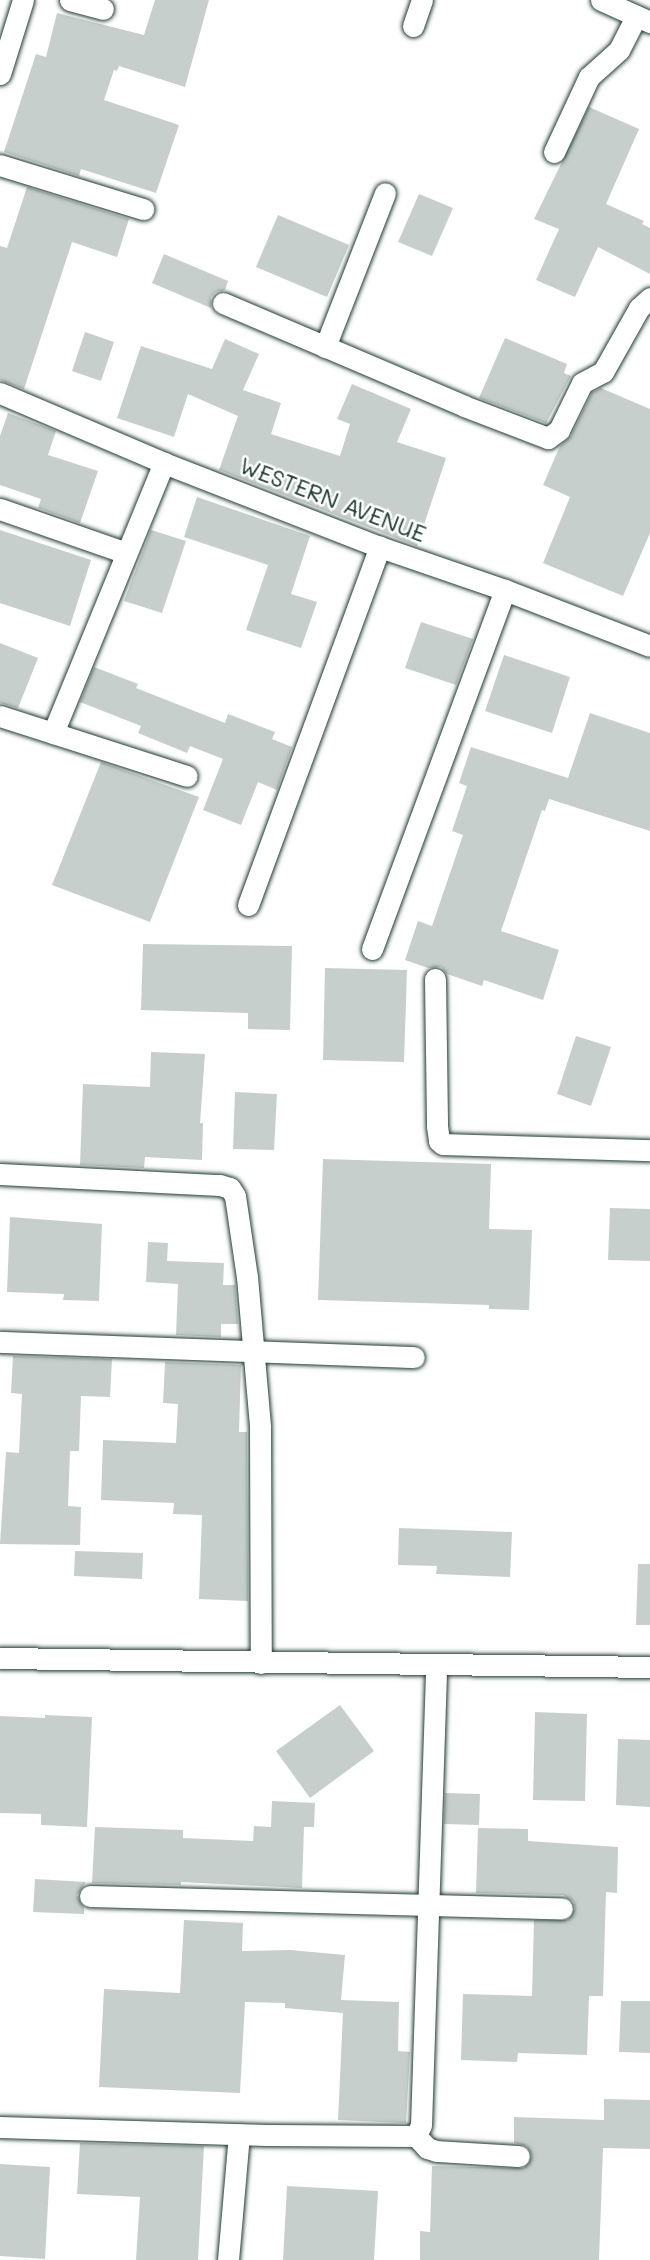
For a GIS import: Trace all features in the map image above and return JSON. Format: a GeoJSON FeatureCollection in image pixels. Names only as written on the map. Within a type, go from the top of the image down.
{"type":"FeatureCollection","features":[{"type":"Feature","properties":{"kind":"street"},"geometry":{"type":"LineString","coordinates":[[0,74],[23,0]]}},
{"type":"Feature","properties":{"kind":"street"},"geometry":{"type":"LineString","coordinates":[[70,0],[103,9]]}},
{"type":"Feature","properties":{"kind":"street"},"geometry":{"type":"LineString","coordinates":[[413,26],[422,0]]}},
{"type":"Feature","properties":{"kind":"street"},"geometry":{"type":"LineString","coordinates":[[554,152],[589,77],[619,50],[643,19],[601,0]]}},
{"type":"Feature","properties":{"kind":"street"},"geometry":{"type":"LineString","coordinates":[[0,165],[143,209]]}},
{"type":"Feature","properties":{"kind":"street"},"geometry":{"type":"LineString","coordinates":[[325,347],[385,193]]}},
{"type":"Feature","properties":{"kind":"street"},"geometry":{"type":"LineString","coordinates":[[223,303],[548,438],[559,430],[582,383],[603,372],[639,309],[650,298]]}},
{"type":"Feature","properties":{"kind":"street","name":"WESTERN AVENUE"},"geometry":{"type":"LineString","coordinates":[[0,393],[164,463],[380,547],[505,590],[650,646]]}},
{"type":"Feature","properties":{"kind":"street"},"geometry":{"type":"LineString","coordinates":[[53,733],[164,463]]}},
{"type":"Feature","properties":{"kind":"street"},"geometry":{"type":"LineString","coordinates":[[0,509],[126,553]]}},
{"type":"Feature","properties":{"kind":"street"},"geometry":{"type":"LineString","coordinates":[[248,905],[380,547]]}},
{"type":"Feature","properties":{"kind":"street"},"geometry":{"type":"LineString","coordinates":[[372,949],[505,590]]}},
{"type":"Feature","properties":{"kind":"street"},"geometry":{"type":"LineString","coordinates":[[0,716],[187,776]]}},
{"type":"Feature","properties":{"kind":"street"},"geometry":{"type":"LineString","coordinates":[[435,979],[439,1141],[443,1144],[650,1150]]}},
{"type":"Feature","properties":{"kind":"street"},"geometry":{"type":"LineString","coordinates":[[0,1174],[190,1183],[230,1188],[239,1208],[255,1351],[261,1467],[261,1663]]}},
{"type":"Feature","properties":{"kind":"street"},"geometry":{"type":"LineString","coordinates":[[0,1342],[414,1357]]}},
{"type":"Feature","properties":{"kind":"street"},"geometry":{"type":"LineString","coordinates":[[0,1658],[650,1667]]}},
{"type":"Feature","properties":{"kind":"street"},"geometry":{"type":"LineString","coordinates":[[416,2136],[421,2125],[436,1666]]}},
{"type":"Feature","properties":{"kind":"street"},"geometry":{"type":"LineString","coordinates":[[90,1896],[562,1908]]}},
{"type":"Feature","properties":{"kind":"street"},"geometry":{"type":"LineString","coordinates":[[0,2127],[416,2136],[427,2148],[437,2151],[519,2156]]}},
{"type":"Feature","properties":{"kind":"street"},"geometry":{"type":"LineString","coordinates":[[228,2260],[239,2134]]}},
{"type":"Feature","properties":{"kind":"building"},"geometry":{"type":"Polygon","coordinates":[[[155,0],[209,0],[185,87],[119,66],[117,71],[114,70],[104,100],[179,125],[156,193],[81,169],[79,176],[4,152],[36,54],[46,57],[57,13],[144,35],[155,0]]]}},
{"type":"Feature","properties":{"kind":"building"},"geometry":{"type":"Polygon","coordinates":[[[589,107],[639,129],[606,204],[644,221],[642,224],[650,228],[650,274],[598,247],[575,297],[536,280],[559,229],[534,219],[589,107]]]}},
{"type":"Feature","properties":{"kind":"building"},"geometry":{"type":"Polygon","coordinates":[[[27,187],[129,219],[117,257],[72,242],[24,389],[0,380],[0,246],[7,248],[27,187]]]}},
{"type":"Feature","properties":{"kind":"building"},"geometry":{"type":"Polygon","coordinates":[[[419,194],[453,208],[432,256],[398,242],[419,194]]]}},
{"type":"Feature","properties":{"kind":"building"},"geometry":{"type":"Polygon","coordinates":[[[278,215],[349,245],[327,297],[256,267],[278,215]]]}},
{"type":"Feature","properties":{"kind":"building"},"geometry":{"type":"Polygon","coordinates":[[[164,254],[228,281],[225,290],[216,292],[211,297],[211,308],[152,283],[164,254]]]}},
{"type":"Feature","properties":{"kind":"building"},"geometry":{"type":"Polygon","coordinates":[[[85,332],[114,342],[101,381],[72,371],[85,332]]]}},
{"type":"Feature","properties":{"kind":"building"},"geometry":{"type":"Polygon","coordinates":[[[505,338],[567,364],[564,373],[571,376],[546,423],[479,398],[505,338]]]}},
{"type":"Feature","properties":{"kind":"building"},"geometry":{"type":"Polygon","coordinates":[[[225,339],[259,354],[243,390],[281,403],[271,434],[340,456],[350,424],[337,419],[352,384],[411,409],[397,442],[446,458],[417,546],[219,470],[238,416],[188,394],[174,437],[117,418],[141,346],[212,369],[225,339]]]}},
{"type":"Feature","properties":{"kind":"building"},"geometry":{"type":"Polygon","coordinates":[[[601,388],[650,409],[650,533],[623,596],[543,563],[570,497],[543,485],[560,446],[571,436],[592,393],[601,388]]]}},
{"type":"Feature","properties":{"kind":"building"},"geometry":{"type":"Polygon","coordinates":[[[8,413],[56,431],[48,455],[98,471],[80,523],[38,508],[41,499],[0,485],[0,436],[8,413]]]}},
{"type":"Feature","properties":{"kind":"building"},"geometry":{"type":"Polygon","coordinates":[[[197,497],[310,536],[291,594],[317,602],[301,648],[246,630],[268,565],[184,537],[197,497]]]}},
{"type":"Feature","properties":{"kind":"building"},"geometry":{"type":"Polygon","coordinates":[[[0,530],[91,560],[70,626],[0,603],[0,530]]]}},
{"type":"Feature","properties":{"kind":"building"},"geometry":{"type":"Polygon","coordinates":[[[151,530],[186,541],[162,613],[124,601],[151,530]]]}},
{"type":"Feature","properties":{"kind":"building"},"geometry":{"type":"Polygon","coordinates":[[[421,622],[473,639],[456,685],[405,668],[421,622]]]}},
{"type":"Feature","properties":{"kind":"building"},"geometry":{"type":"Polygon","coordinates":[[[0,643],[38,658],[18,708],[0,703],[0,643]]]}},
{"type":"Feature","properties":{"kind":"building"},"geometry":{"type":"Polygon","coordinates":[[[504,655],[570,677],[552,733],[485,711],[504,655]]]}},
{"type":"Feature","properties":{"kind":"building"},"geometry":{"type":"Polygon","coordinates":[[[94,667],[138,684],[136,688],[225,723],[228,714],[275,732],[272,739],[292,747],[277,790],[258,782],[241,825],[203,810],[223,759],[190,746],[187,753],[138,733],[141,726],[80,702],[94,667]]]}},
{"type":"Feature","properties":{"kind":"building"},"geometry":{"type":"Polygon","coordinates":[[[590,713],[650,733],[650,831],[549,799],[545,811],[542,810],[501,931],[559,950],[543,1000],[484,980],[482,986],[447,974],[441,967],[428,968],[405,960],[418,921],[432,926],[463,835],[452,831],[467,786],[459,783],[471,747],[568,778],[590,713]]]}},
{"type":"Feature","properties":{"kind":"building"},"geometry":{"type":"Polygon","coordinates":[[[101,762],[199,797],[150,922],[52,885],[101,762]]]}},
{"type":"Feature","properties":{"kind":"building"},"geometry":{"type":"Polygon","coordinates":[[[143,944],[292,946],[290,1030],[248,1029],[248,1013],[141,1010],[143,944]]]}},
{"type":"Feature","properties":{"kind":"building"},"geometry":{"type":"Polygon","coordinates":[[[325,968],[407,970],[404,1062],[323,1060],[325,968]]]}},
{"type":"Feature","properties":{"kind":"building"},"geometry":{"type":"Polygon","coordinates":[[[576,1036],[611,1047],[591,1106],[557,1094],[576,1036]]]}},
{"type":"Feature","properties":{"kind":"building"},"geometry":{"type":"Polygon","coordinates":[[[151,1052],[205,1054],[200,1123],[203,1123],[202,1160],[145,1157],[144,1168],[80,1165],[83,1084],[150,1087],[151,1052]]]}},
{"type":"Feature","properties":{"kind":"building"},"geometry":{"type":"Polygon","coordinates":[[[235,1092],[277,1094],[274,1150],[233,1149],[235,1092]]]}},
{"type":"Feature","properties":{"kind":"building"},"geometry":{"type":"Polygon","coordinates":[[[323,1159],[491,1164],[489,1229],[532,1230],[529,1310],[489,1309],[489,1305],[318,1300],[323,1159]]]}},
{"type":"Feature","properties":{"kind":"building"},"geometry":{"type":"Polygon","coordinates":[[[610,1208],[650,1209],[650,1261],[608,1260],[610,1208]]]}},
{"type":"Feature","properties":{"kind":"building"},"geometry":{"type":"Polygon","coordinates":[[[10,1217],[102,1224],[99,1301],[63,1300],[64,1294],[7,1292],[10,1217]]]}},
{"type":"Feature","properties":{"kind":"building"},"geometry":{"type":"Polygon","coordinates":[[[148,1242],[168,1243],[167,1261],[224,1263],[223,1285],[235,1285],[238,1324],[221,1324],[221,1337],[176,1335],[178,1284],[146,1282],[148,1242]]]}},
{"type":"Feature","properties":{"kind":"building"},"geometry":{"type":"Polygon","coordinates":[[[13,1356],[112,1359],[110,1397],[81,1396],[79,1451],[70,1451],[68,1506],[81,1507],[80,1545],[0,1544],[6,1452],[19,1453],[22,1394],[11,1393],[13,1356]]]}},
{"type":"Feature","properties":{"kind":"building"},"geometry":{"type":"Polygon","coordinates":[[[165,1362],[241,1365],[239,1432],[247,1432],[248,1601],[199,1599],[202,1515],[173,1514],[174,1503],[101,1500],[103,1440],[176,1443],[178,1404],[163,1403],[165,1362]]]}},
{"type":"Feature","properties":{"kind":"building"},"geometry":{"type":"Polygon","coordinates":[[[399,1528],[512,1532],[510,1577],[436,1574],[437,1566],[398,1565],[399,1528]]]}},
{"type":"Feature","properties":{"kind":"building"},"geometry":{"type":"Polygon","coordinates":[[[75,1551],[143,1553],[142,1579],[74,1576],[75,1551]]]}},
{"type":"Feature","properties":{"kind":"building"},"geometry":{"type":"Polygon","coordinates":[[[638,1564],[650,1564],[650,1625],[636,1625],[638,1564]]]}},
{"type":"Feature","properties":{"kind":"building"},"geometry":{"type":"Polygon","coordinates":[[[340,1705],[374,1751],[310,1798],[276,1751],[340,1705]]]}},
{"type":"Feature","properties":{"kind":"building"},"geometry":{"type":"Polygon","coordinates":[[[535,1712],[587,1714],[585,1801],[533,1800],[535,1712]]]}},
{"type":"Feature","properties":{"kind":"building"},"geometry":{"type":"Polygon","coordinates":[[[45,1715],[92,1717],[87,1827],[41,1825],[41,1814],[0,1813],[0,1716],[45,1718],[45,1715]]]}},
{"type":"Feature","properties":{"kind":"building"},"geometry":{"type":"Polygon","coordinates":[[[618,1739],[650,1740],[650,1807],[616,1805],[618,1739]]]}},
{"type":"Feature","properties":{"kind":"building"},"geometry":{"type":"Polygon","coordinates":[[[445,1793],[480,1794],[479,1825],[444,1824],[445,1793]]]}},
{"type":"Feature","properties":{"kind":"building"},"geometry":{"type":"Polygon","coordinates":[[[272,1801],[315,1803],[314,1827],[304,1827],[302,1888],[181,1882],[181,1885],[92,1883],[95,1827],[183,1830],[183,1838],[253,1841],[254,1826],[271,1827],[272,1801]]]}},
{"type":"Feature","properties":{"kind":"building"},"geometry":{"type":"Polygon","coordinates":[[[478,1828],[528,1829],[528,1841],[618,1847],[617,1893],[606,1892],[603,1996],[589,1996],[587,2055],[518,2053],[517,2062],[461,2060],[463,1994],[532,1996],[534,1920],[568,1920],[575,1909],[573,1901],[563,1895],[476,1893],[478,1828]]]}},
{"type":"Feature","properties":{"kind":"building"},"geometry":{"type":"Polygon","coordinates":[[[35,1879],[86,1882],[77,1895],[84,1914],[33,1912],[35,1879]]]}},
{"type":"Feature","properties":{"kind":"building"},"geometry":{"type":"Polygon","coordinates":[[[184,1920],[243,1923],[242,1951],[290,1950],[345,1955],[341,2000],[399,2002],[398,2051],[410,2052],[406,2123],[338,2120],[343,2013],[285,2008],[285,2003],[245,2002],[240,2093],[99,2087],[104,1989],[180,1993],[184,1920]]]}},
{"type":"Feature","properties":{"kind":"building"},"geometry":{"type":"Polygon","coordinates":[[[621,2001],[650,2001],[650,2053],[619,2052],[621,2001]]]}},
{"type":"Feature","properties":{"kind":"building"},"geometry":{"type":"Polygon","coordinates":[[[604,2099],[650,2100],[650,2149],[603,2148],[599,2260],[420,2260],[420,2231],[430,2232],[432,2166],[524,2168],[532,2156],[527,2146],[514,2143],[514,2117],[604,2120],[604,2099]]]}},
{"type":"Feature","properties":{"kind":"building"},"geometry":{"type":"Polygon","coordinates":[[[80,2143],[204,2146],[198,2260],[136,2260],[140,2197],[77,2194],[80,2143]]]}},
{"type":"Feature","properties":{"kind":"building"},"geometry":{"type":"Polygon","coordinates":[[[0,2164],[50,2167],[45,2259],[0,2256],[0,2164]]]}},
{"type":"Feature","properties":{"kind":"building"},"geometry":{"type":"Polygon","coordinates":[[[287,2186],[378,2191],[374,2260],[283,2260],[287,2186]]]}}]}
